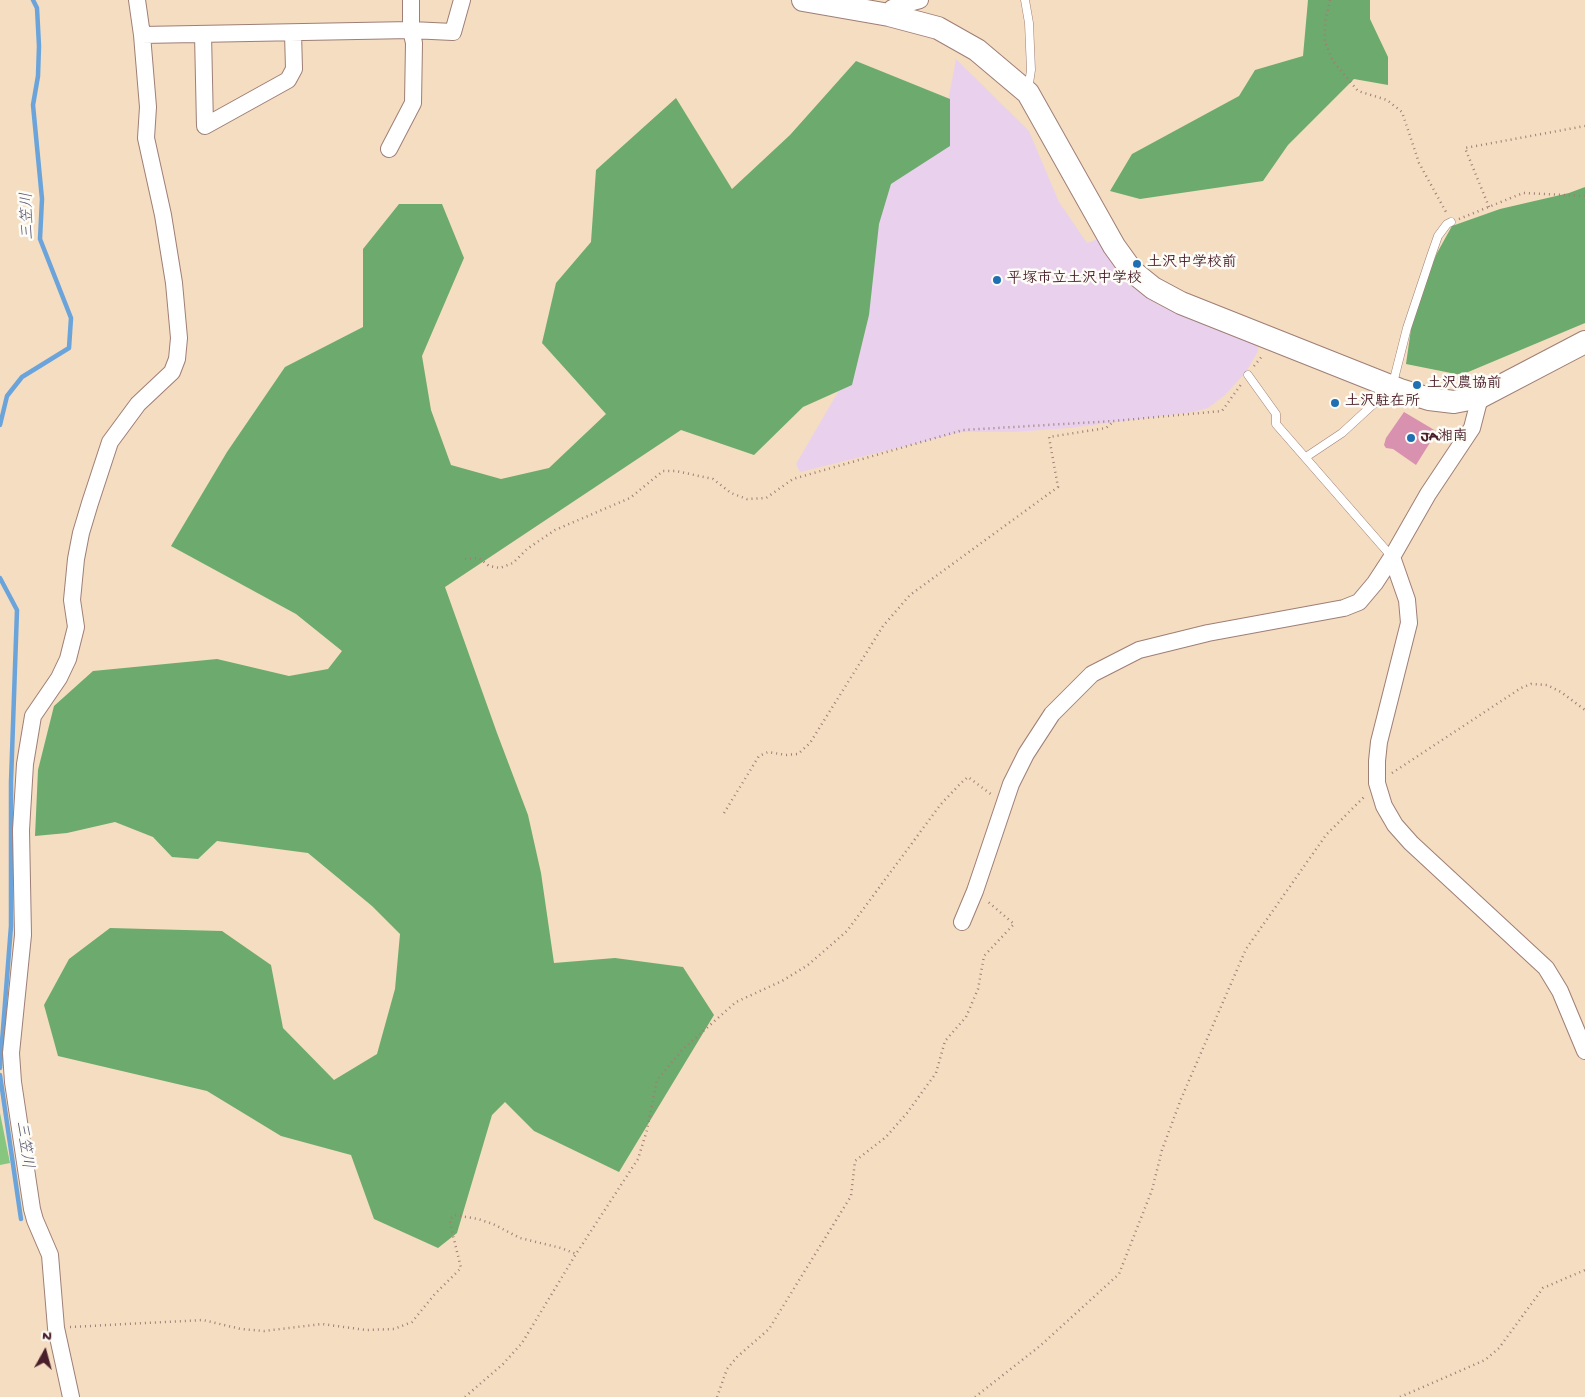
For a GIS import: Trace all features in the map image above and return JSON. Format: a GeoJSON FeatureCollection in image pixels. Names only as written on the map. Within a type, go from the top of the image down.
{"type":"FeatureCollection","features":[{"type":"Feature","properties":{"kind":"street"},"geometry":{"type":"LineString","coordinates":[[71,1397],[56,1328],[50,1256],[32,1209],[13,1082],[11,1053],[23,935],[21,830],[25,764],[33,716],[59,678],[68,659],[76,627],[72,600],[81,533],[110,442],[138,404],[172,372],[177,359],[178,338],[174,283],[163,215],[146,138],[148,107],[137,0]]}},
{"type":"Feature","properties":{"kind":"street"},"geometry":{"type":"LineString","coordinates":[[389,149],[413,102],[414,43],[411,30],[411,0]]}},
{"type":"Feature","properties":{"kind":"street"},"geometry":{"type":"LineString","coordinates":[[142,34],[411,30],[453,32],[462,0]]}},
{"type":"Feature","properties":{"kind":"street"},"geometry":{"type":"LineString","coordinates":[[803,0],[889,15],[938,28],[977,50],[1028,93],[1114,246],[1132,271],[1153,288],[1181,303],[1392,387],[1429,399],[1454,402],[1480,397],[1585,342]]}},
{"type":"Feature","properties":{"kind":"street"},"geometry":{"type":"LineString","coordinates":[[889,15],[892,8],[920,0]]}},
{"type":"Feature","properties":{"kind":"street"},"geometry":{"type":"LineString","coordinates":[[203,34],[205,126],[288,80],[294,69],[293,33]]}},
{"type":"Feature","properties":{"kind":"street"},"geometry":{"type":"LineString","coordinates":[[962,922],[975,891],[1012,784],[1026,754],[1052,714],[1092,674],[1139,650],[1208,633],[1344,608],[1359,602],[1375,583],[1392,557],[1428,494],[1472,428],[1480,397]]}},
{"type":"Feature","properties":{"kind":"street"},"geometry":{"type":"LineString","coordinates":[[1392,557],[1406,600],[1409,623],[1377,761],[1377,783],[1384,806],[1395,825],[1411,843],[1546,968],[1560,991],[1585,1051]]}},
{"type":"Feature","properties":{"kind":"lane"},"geometry":{"type":"LineString","coordinates":[[1025,0],[1029,23],[1031,70],[1028,93]]}},
{"type":"Feature","properties":{"kind":"lane"},"geometry":{"type":"LineString","coordinates":[[1306,457],[1342,433],[1392,387],[1407,328],[1438,236],[1447,224],[1451,222]]}},
{"type":"Feature","properties":{"kind":"lane"},"geometry":{"type":"LineString","coordinates":[[1248,375],[1276,414],[1276,424],[1392,557]]}},
{"type":"Feature","properties":{"kind":"path"},"geometry":{"type":"LineString","coordinates":[[1330,0],[1325,22],[1325,42],[1333,61],[1358,91],[1387,100],[1402,112],[1419,163],[1451,222],[1522,193],[1585,196]]}},
{"type":"Feature","properties":{"kind":"path"},"geometry":{"type":"LineString","coordinates":[[1489,207],[1465,148],[1585,126]]}},
{"type":"Feature","properties":{"kind":"path"},"geometry":{"type":"LineString","coordinates":[[465,559],[479,558],[489,566],[500,568],[513,563],[527,549],[555,530],[630,498],[663,471],[676,471],[713,479],[731,493],[748,499],[766,498],[794,479],[963,430],[1114,421],[1222,411],[1273,341]]}},
{"type":"Feature","properties":{"kind":"path"},"geometry":{"type":"LineString","coordinates":[[724,814],[759,756],[768,752],[786,755],[798,754],[810,743],[883,626],[910,595],[1058,487],[1049,437],[1106,428],[1114,421]]}},
{"type":"Feature","properties":{"kind":"path"},"geometry":{"type":"LineString","coordinates":[[975,1397],[1040,1346],[1119,1274],[1152,1190],[1162,1150],[1181,1099],[1246,949],[1326,835],[1377,783],[1453,735],[1521,688],[1532,684],[1547,685],[1561,692],[1585,710]]}},
{"type":"Feature","properties":{"kind":"path"},"geometry":{"type":"LineString","coordinates":[[465,1397],[503,1364],[522,1342],[576,1254],[638,1159],[647,1130],[657,1080],[683,1048],[736,1002],[782,981],[808,965],[847,932],[941,804],[968,777],[1005,804]]}},
{"type":"Feature","properties":{"kind":"path"},"geometry":{"type":"LineString","coordinates":[[717,1397],[726,1369],[769,1329],[851,1196],[856,1160],[886,1136],[907,1113],[936,1073],[944,1041],[966,1017],[978,989],[984,956],[1014,924],[975,891]]}},
{"type":"Feature","properties":{"kind":"path"},"geometry":{"type":"LineString","coordinates":[[56,1328],[203,1320],[264,1331],[322,1324],[366,1330],[394,1330],[412,1322],[434,1295],[461,1268],[450,1223],[451,1218],[455,1216],[478,1219],[493,1224],[520,1238],[561,1248],[576,1254]]}},
{"type":"Feature","properties":{"kind":"path"},"geometry":{"type":"LineString","coordinates":[[1400,1397],[1485,1360],[1499,1348],[1543,1288],[1585,1270]]}},
{"type":"Feature","properties":{"kind":"shaded area","name":"平塚市立土沢中学校"},"geometry":{"type":"Polygon","coordinates":[[[956,59],[1029,131],[1059,202],[1087,243],[1098,239],[1110,257],[1157,304],[1258,344],[1258,351],[1246,372],[1225,395],[1208,408],[1193,412],[1070,428],[1014,432],[962,432],[800,472],[796,464],[852,368],[869,190],[940,143],[956,59]]]}},
{"type":"Feature","properties":{"kind":"green space"},"geometry":{"type":"Polygon","coordinates":[[[1308,0],[1370,0],[1370,19],[1388,57],[1388,85],[1354,79],[1288,145],[1263,181],[1140,199],[1110,191],[1132,154],[1239,96],[1255,70],[1303,56],[1308,0]]]}},
{"type":"Feature","properties":{"kind":"green space"},"geometry":{"type":"Polygon","coordinates":[[[856,61],[950,99],[950,146],[891,184],[879,224],[869,315],[852,385],[803,407],[754,455],[681,430],[445,587],[528,815],[541,873],[554,963],[615,958],[683,967],[714,1015],[619,1172],[534,1131],[505,1102],[492,1115],[457,1233],[438,1248],[374,1219],[351,1155],[281,1136],[207,1091],[58,1056],[44,1005],[69,959],[110,928],[222,931],[271,965],[283,1028],[334,1080],[377,1054],[395,989],[400,934],[372,906],[308,853],[217,841],[198,859],[172,857],[153,837],[115,822],[67,833],[35,836],[38,770],[54,706],[93,671],[217,659],[289,676],[328,669],[342,651],[296,614],[171,546],[227,452],[285,367],[363,327],[363,249],[399,204],[442,204],[464,258],[422,356],[431,410],[451,465],[501,479],[549,468],[606,414],[542,343],[556,283],[591,242],[596,170],[676,98],[732,189],[790,135],[856,61]]]}},
{"type":"Feature","properties":{"kind":"green space"},"geometry":{"type":"Polygon","coordinates":[[[1585,187],[1585,323],[1461,375],[1406,364],[1415,301],[1437,253],[1452,226],[1500,209],[1569,193],[1585,187]]]}},
{"type":"Feature","properties":{"kind":"green space"},"geometry":{"type":"Polygon","coordinates":[[[0,1113],[10,1163],[0,1165],[0,1113]]]}},
{"type":"Feature","properties":{"kind":"building","name":"JA湘南"},"geometry":{"type":"Polygon","coordinates":[[[1404,412],[1436,431],[1435,439],[1431,441],[1416,465],[1384,445],[1386,438],[1404,412]]]}},
{"type":"Feature","properties":{"kind":"waterway","name":"三笠川"},"geometry":{"type":"LineString","coordinates":[[0,425],[7,396],[22,377],[69,348],[71,318],[40,239],[42,199],[33,105],[38,76],[39,46],[37,8],[33,0]]}},
{"type":"Feature","properties":{"kind":"waterway","name":"三笠川"},"geometry":{"type":"LineString","coordinates":[[0,578],[17,610],[11,782],[11,926],[0,1068]]}},
{"type":"Feature","properties":{"kind":"waterway","name":"三笠川"},"geometry":{"type":"LineString","coordinates":[[0,1075],[21,1219]]}},
{"type":"Feature","properties":{"kind":"place","name":"土沢中学校前"},"geometry":{"type":"Point","coordinates":[1137,264]}},
{"type":"Feature","properties":{"kind":"place","name":"平塚市立土沢中学校"},"geometry":{"type":"Point","coordinates":[997,280]}},
{"type":"Feature","properties":{"kind":"place","name":"土沢農協前"},"geometry":{"type":"Point","coordinates":[1417,385]}},
{"type":"Feature","properties":{"kind":"place","name":"土沢駐在所"},"geometry":{"type":"Point","coordinates":[1335,403]}},
{"type":"Feature","properties":{"kind":"place","name":"JA湘南"},"geometry":{"type":"Point","coordinates":[1411,438]}}]}
